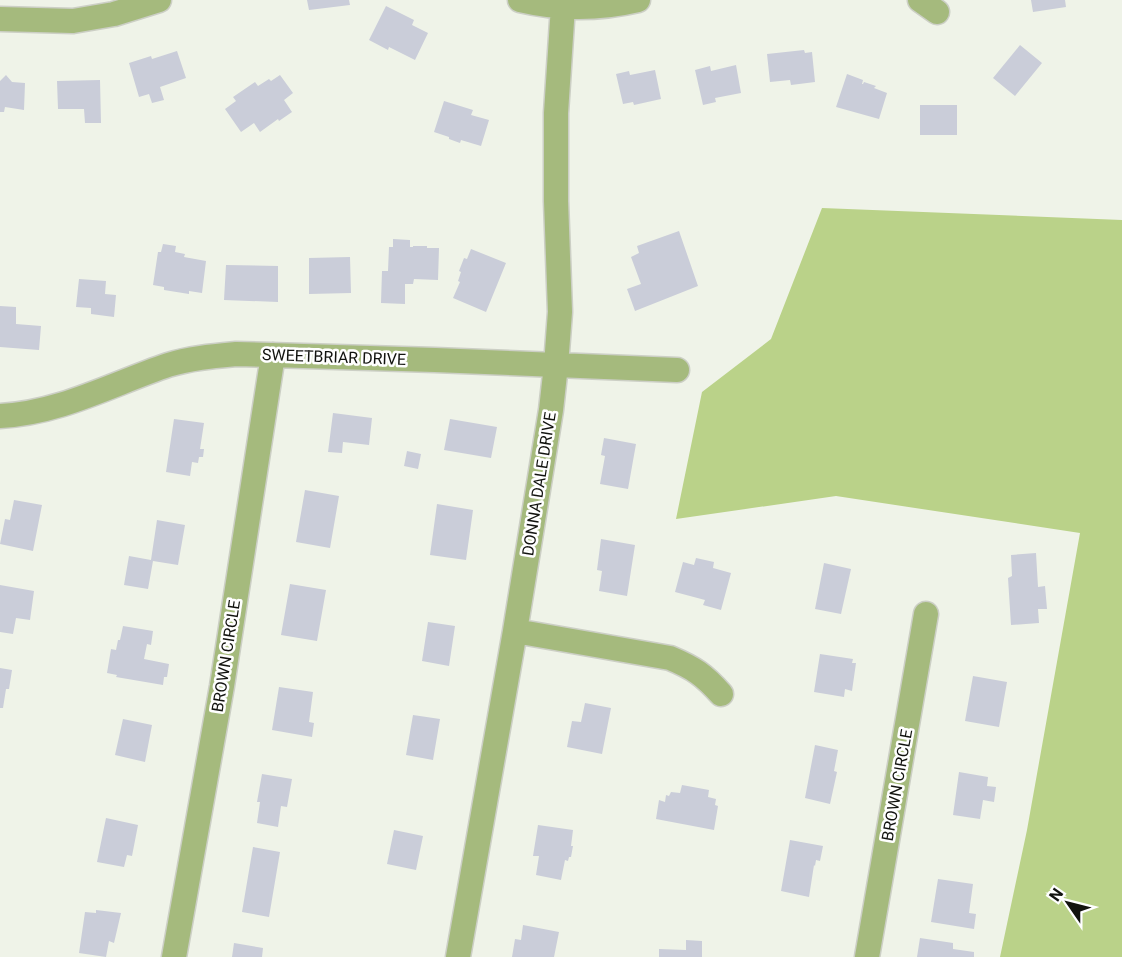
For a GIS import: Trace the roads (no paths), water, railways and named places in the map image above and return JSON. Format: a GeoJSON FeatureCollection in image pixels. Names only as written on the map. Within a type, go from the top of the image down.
{"type":"FeatureCollection","features":[{"type":"Feature","properties":{"kind":"street"},"geometry":{"type":"LineString","coordinates":[[0,20],[73,21],[114,14],[159,0]]}},
{"type":"Feature","properties":{"kind":"street"},"geometry":{"type":"LineString","coordinates":[[520,0],[562,6],[597,6],[638,0]]}},
{"type":"Feature","properties":{"kind":"street","name":"DONNA DALE DRIVE"},"geometry":{"type":"LineString","coordinates":[[458,957],[515,631],[551,410],[556,365],[560,312],[556,113],[562,6]]}},
{"type":"Feature","properties":{"kind":"street","name":"SWEETBRIAR DRIVE"},"geometry":{"type":"LineString","coordinates":[[0,416],[19,415],[52,408],[170,365],[207,357],[236,354],[677,370]]}},
{"type":"Feature","properties":{"kind":"street","name":"BROWN CIRCLE"},"geometry":{"type":"LineString","coordinates":[[174,957],[222,686],[273,355]]}},
{"type":"Feature","properties":{"kind":"street","name":"BROWN CIRCLE"},"geometry":{"type":"LineString","coordinates":[[867,957],[926,614]]}},
{"type":"Feature","properties":{"kind":"street"},"geometry":{"type":"LineString","coordinates":[[515,631],[670,658],[690,666],[721,694]]}}]}
